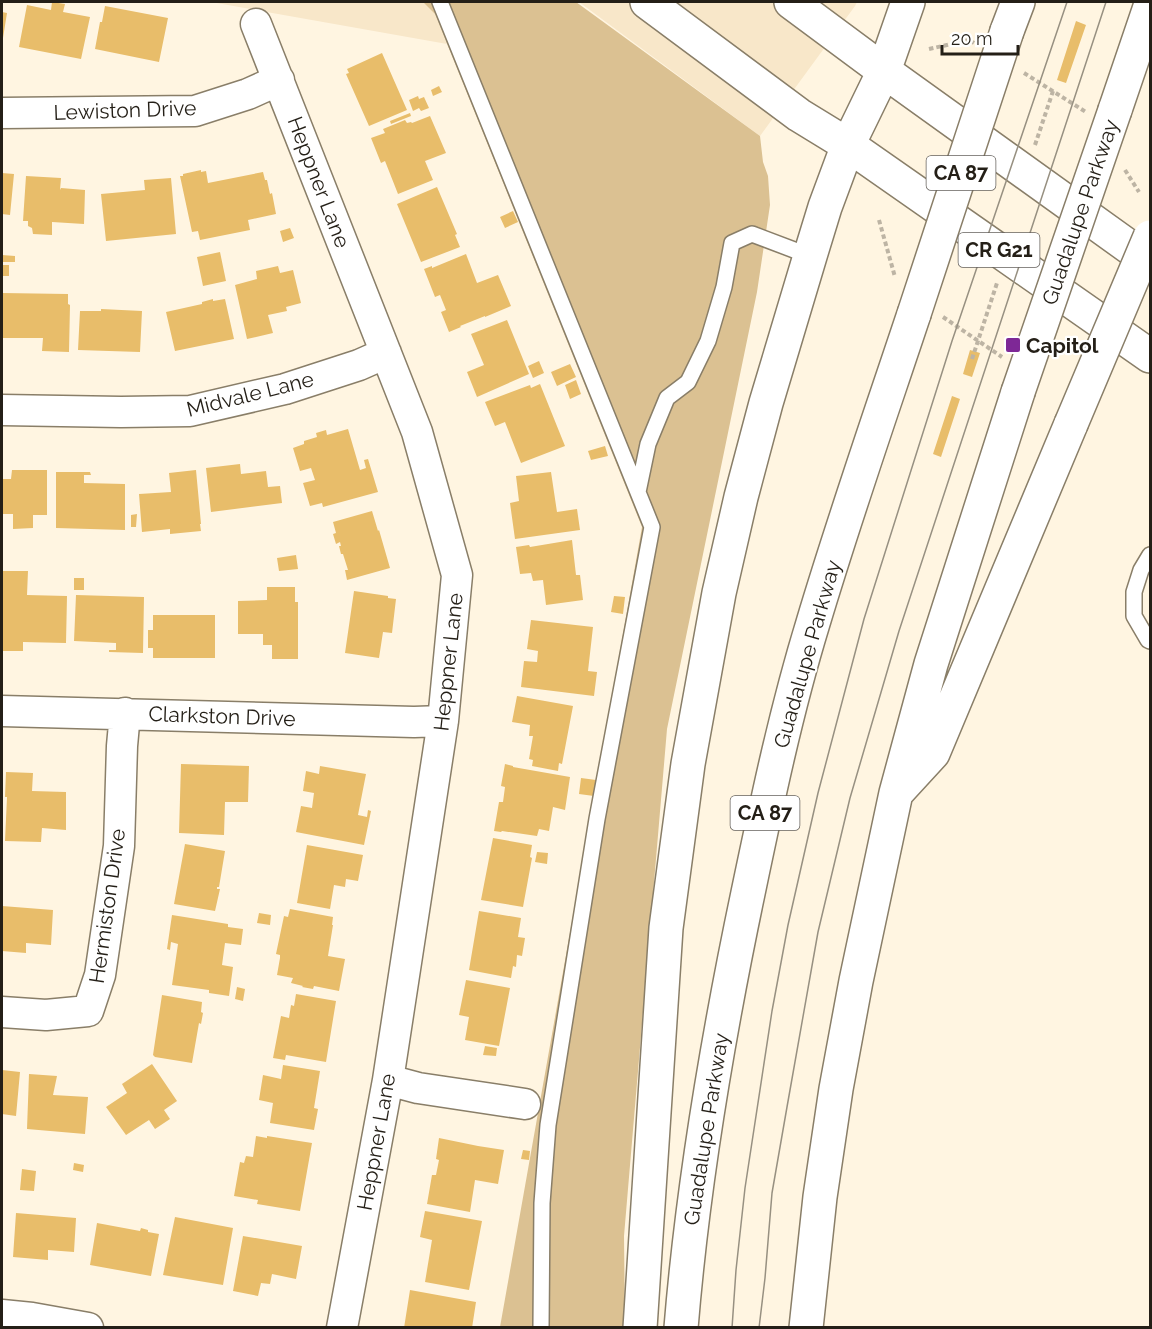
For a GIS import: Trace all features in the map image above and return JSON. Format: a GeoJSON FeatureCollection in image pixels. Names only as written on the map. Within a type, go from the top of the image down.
{"type":"FeatureCollection","features":[{"type":"Feature","properties":{"kind":"highway"},"geometry":{"type":"LineString","coordinates":[[647,2],[799,115],[848,145]]}},
{"type":"Feature","properties":{"kind":"highway"},"geometry":{"type":"LineString","coordinates":[[791,2],[1150,262]]}},
{"type":"Feature","properties":{"kind":"highway"},"geometry":{"type":"LineString","coordinates":[[639,1328],[666,928],[688,764],[719,593],[741,497],[766,404],[810,256],[848,145],[884,71],[908,2]]}},
{"type":"Feature","properties":{"kind":"highway","name":"Guadalupe Parkway"},"geometry":{"type":"LineString","coordinates":[[806,1328],[820,1197],[836,1089],[856,981],[896,793],[931,664],[1104,113],[1150,7]]}},
{"type":"Feature","properties":{"kind":"highway","name":"Guadalupe Parkway"},"geometry":{"type":"LineString","coordinates":[[681,1328],[697,1178],[714,1068],[737,945],[785,727],[816,614],[1012,16]]}},
{"type":"Feature","properties":{"kind":"highway","name":"CR G21"},"geometry":{"type":"LineString","coordinates":[[848,145],[1150,356]]}},
{"type":"Feature","properties":{"kind":"highway"},"geometry":{"type":"LineString","coordinates":[[896,793],[933,753],[1150,237]]}},
{"type":"Feature","properties":{"kind":"street","name":"Heppner Lane"},"geometry":{"type":"LineString","coordinates":[[256,24],[417,432],[457,575],[443,721],[388,1080],[342,1328]]}},
{"type":"Feature","properties":{"kind":"street","name":"Lewiston Drive"},"geometry":{"type":"LineString","coordinates":[[2,113],[195,111],[248,94],[279,81]]}},
{"type":"Feature","properties":{"kind":"street","name":"Midvale Lane"},"geometry":{"type":"LineString","coordinates":[[2,410],[190,411],[285,388],[359,364],[386,352]]}},
{"type":"Feature","properties":{"kind":"street","name":"Clarkston Drive"},"geometry":{"type":"LineString","coordinates":[[2,711],[443,721]]}},
{"type":"Feature","properties":{"kind":"street","name":"Hermiston Drive"},"geometry":{"type":"LineString","coordinates":[[2,1012],[46,1015],[88,1011],[100,975],[119,846],[125,713]]}},
{"type":"Feature","properties":{"kind":"street"},"geometry":{"type":"LineString","coordinates":[[388,1080],[418,1088],[525,1104]]}},
{"type":"Feature","properties":{"kind":"street"},"geometry":{"type":"LineString","coordinates":[[2,1315],[31,1323],[88,1328]]}},
{"type":"Feature","properties":{"kind":"lane"},"geometry":{"type":"LineString","coordinates":[[440,2],[652,527],[597,819],[549,1125],[542,1203],[541,1328]]}},
{"type":"Feature","properties":{"kind":"lane"},"geometry":{"type":"LineString","coordinates":[[638,492],[648,444],[667,398],[688,382],[708,341],[724,287],[732,243],[752,234],[810,256]]}},
{"type":"Feature","properties":{"kind":"lane"},"geometry":{"type":"LineString","coordinates":[[1150,555],[1141,570],[1134,592],[1134,616],[1150,641]]}},
{"type":"Feature","properties":{"kind":"path"},"geometry":{"type":"LineString","coordinates":[[929,48],[969,40],[978,46]]}},
{"type":"Feature","properties":{"kind":"path"},"geometry":{"type":"LineString","coordinates":[[1016,69],[1053,91],[1104,113]]}},
{"type":"Feature","properties":{"kind":"path"},"geometry":{"type":"LineString","coordinates":[[1032,154],[1053,91]]}},
{"type":"Feature","properties":{"kind":"path"},"geometry":{"type":"LineString","coordinates":[[1122,164],[1139,192]]}},
{"type":"Feature","properties":{"kind":"path"},"geometry":{"type":"LineString","coordinates":[[879,220],[918,306],[1000,356],[1011,358]]}},
{"type":"Feature","properties":{"kind":"path"},"geometry":{"type":"LineString","coordinates":[[974,351],[1000,276]]}},
{"type":"Feature","properties":{"kind":"path"},"geometry":{"type":"LineString","coordinates":[[971,341],[977,343],[972,359]]}},
{"type":"Feature","properties":{"kind":"shaded area"},"geometry":{"type":"Polygon","coordinates":[[[211,2],[423,2],[435,14],[447,44],[211,2]]]}},
{"type":"Feature","properties":{"kind":"shaded area"},"geometry":{"type":"Polygon","coordinates":[[[423,2],[576,2],[760,136],[763,162],[768,176],[770,205],[757,292],[667,729],[624,1236],[625,1327],[500,1327],[642,527],[435,14],[423,2]]]}},
{"type":"Feature","properties":{"kind":"shaded area"},"geometry":{"type":"Polygon","coordinates":[[[579,2],[857,2],[760,136],[579,2]]]}},
{"type":"Feature","properties":{"kind":"building"},"geometry":{"type":"Polygon","coordinates":[[[52,2],[65,4],[63,12],[90,17],[81,59],[19,47],[27,5],[51,10],[52,2]]]}},
{"type":"Feature","properties":{"kind":"building"},"geometry":{"type":"Polygon","coordinates":[[[105,6],[168,18],[159,62],[95,49],[105,6]]]}},
{"type":"Feature","properties":{"kind":"building"},"geometry":{"type":"Polygon","coordinates":[[[2,12],[7,13],[3,38],[2,38],[2,12]]]}},
{"type":"Feature","properties":{"kind":"building"},"geometry":{"type":"Polygon","coordinates":[[[1076,21],[1086,25],[1066,83],[1057,80],[1076,21]]]}},
{"type":"Feature","properties":{"kind":"building"},"geometry":{"type":"Polygon","coordinates":[[[382,53],[407,110],[369,126],[346,74],[349,73],[347,69],[382,53]]]}},
{"type":"Feature","properties":{"kind":"building"},"geometry":{"type":"Polygon","coordinates":[[[439,86],[442,92],[433,96],[431,90],[439,86]]]}},
{"type":"Feature","properties":{"kind":"building"},"geometry":{"type":"Polygon","coordinates":[[[418,96],[419,99],[424,97],[429,108],[421,111],[419,108],[413,111],[409,100],[418,96]]]}},
{"type":"Feature","properties":{"kind":"building"},"geometry":{"type":"Polygon","coordinates":[[[410,113],[411,116],[391,124],[390,121],[410,113]]]}},
{"type":"Feature","properties":{"kind":"building"},"geometry":{"type":"Polygon","coordinates":[[[430,116],[446,153],[425,161],[433,180],[398,194],[385,161],[381,163],[371,138],[385,133],[383,129],[405,120],[407,123],[412,123],[430,116]]]}},
{"type":"Feature","properties":{"kind":"building"},"geometry":{"type":"Polygon","coordinates":[[[201,170],[201,172],[206,171],[208,183],[263,172],[270,194],[272,193],[276,214],[248,220],[250,230],[200,240],[198,231],[192,232],[180,176],[201,170]]]}},
{"type":"Feature","properties":{"kind":"building"},"geometry":{"type":"Polygon","coordinates":[[[2,173],[14,174],[10,215],[2,214],[2,173]]]}},
{"type":"Feature","properties":{"kind":"building"},"geometry":{"type":"Polygon","coordinates":[[[26,176],[61,178],[60,190],[61,188],[85,190],[84,224],[52,222],[52,235],[33,234],[28,221],[23,221],[26,176]]]}},
{"type":"Feature","properties":{"kind":"building"},"geometry":{"type":"Polygon","coordinates":[[[171,178],[176,234],[106,241],[101,194],[145,190],[144,180],[171,178]]]}},
{"type":"Feature","properties":{"kind":"building"},"geometry":{"type":"Polygon","coordinates":[[[437,187],[457,234],[455,235],[460,247],[421,262],[397,204],[437,187]]]}},
{"type":"Feature","properties":{"kind":"building"},"geometry":{"type":"Polygon","coordinates":[[[513,211],[518,222],[505,228],[500,217],[513,211]]]}},
{"type":"Feature","properties":{"kind":"building"},"geometry":{"type":"Polygon","coordinates":[[[290,228],[294,238],[283,242],[280,231],[290,228]]]}},
{"type":"Feature","properties":{"kind":"building"},"geometry":{"type":"Polygon","coordinates":[[[220,252],[226,281],[203,286],[197,257],[220,252]]]}},
{"type":"Feature","properties":{"kind":"building"},"geometry":{"type":"Polygon","coordinates":[[[466,254],[477,283],[498,275],[511,306],[449,332],[441,312],[446,310],[440,295],[435,297],[424,269],[466,254]]]}},
{"type":"Feature","properties":{"kind":"building"},"geometry":{"type":"Polygon","coordinates":[[[2,255],[15,256],[15,262],[2,262],[2,255]]]}},
{"type":"Feature","properties":{"kind":"building"},"geometry":{"type":"Polygon","coordinates":[[[2,265],[9,265],[9,276],[2,276],[2,265]]]}},
{"type":"Feature","properties":{"kind":"building"},"geometry":{"type":"Polygon","coordinates":[[[278,266],[280,273],[293,270],[301,303],[286,307],[287,311],[268,315],[273,333],[247,339],[235,285],[257,279],[256,271],[278,266]]]}},
{"type":"Feature","properties":{"kind":"building"},"geometry":{"type":"Polygon","coordinates":[[[2,293],[68,294],[70,305],[69,352],[42,351],[43,338],[2,338],[2,293]]]}},
{"type":"Feature","properties":{"kind":"building"},"geometry":{"type":"Polygon","coordinates":[[[213,299],[213,301],[225,299],[234,339],[175,351],[166,312],[202,304],[202,302],[213,299]]]}},
{"type":"Feature","properties":{"kind":"building"},"geometry":{"type":"Polygon","coordinates":[[[101,309],[142,311],[140,352],[78,350],[80,311],[101,311],[101,309]]]}},
{"type":"Feature","properties":{"kind":"building"},"geometry":{"type":"Polygon","coordinates":[[[507,320],[529,374],[477,397],[467,372],[484,365],[471,334],[507,320]]]}},
{"type":"Feature","properties":{"kind":"building"},"geometry":{"type":"Polygon","coordinates":[[[970,350],[980,353],[972,377],[963,374],[970,350]]]}},
{"type":"Feature","properties":{"kind":"building"},"geometry":{"type":"Polygon","coordinates":[[[539,361],[544,373],[533,378],[528,366],[539,361]]]}},
{"type":"Feature","properties":{"kind":"building"},"geometry":{"type":"Polygon","coordinates":[[[570,364],[576,377],[557,386],[551,372],[570,364]]]}},
{"type":"Feature","properties":{"kind":"building"},"geometry":{"type":"Polygon","coordinates":[[[576,380],[581,394],[570,399],[565,385],[576,380]]]}},
{"type":"Feature","properties":{"kind":"building"},"geometry":{"type":"Polygon","coordinates":[[[540,384],[565,446],[521,463],[505,422],[495,426],[485,402],[530,385],[531,388],[540,384]]]}},
{"type":"Feature","properties":{"kind":"building"},"geometry":{"type":"Polygon","coordinates":[[[952,396],[960,399],[941,457],[933,454],[952,396]]]}},
{"type":"Feature","properties":{"kind":"building"},"geometry":{"type":"Polygon","coordinates":[[[348,429],[360,470],[366,468],[364,460],[368,459],[378,492],[323,507],[322,503],[310,506],[303,483],[315,480],[311,468],[300,471],[293,448],[317,437],[316,433],[326,430],[327,435],[348,429]]]}},
{"type":"Feature","properties":{"kind":"building"},"geometry":{"type":"Polygon","coordinates":[[[605,446],[608,456],[591,460],[588,451],[605,446]]]}},
{"type":"Feature","properties":{"kind":"building"},"geometry":{"type":"Polygon","coordinates":[[[240,464],[241,474],[266,471],[268,487],[280,486],[282,503],[211,512],[206,468],[240,464]]]}},
{"type":"Feature","properties":{"kind":"building"},"geometry":{"type":"Polygon","coordinates":[[[12,470],[47,470],[47,515],[33,515],[33,528],[13,529],[13,514],[2,514],[2,479],[11,479],[12,470]]]}},
{"type":"Feature","properties":{"kind":"building"},"geometry":{"type":"Polygon","coordinates":[[[196,470],[201,531],[170,534],[170,529],[142,532],[139,494],[171,492],[169,473],[196,470]]]}},
{"type":"Feature","properties":{"kind":"building"},"geometry":{"type":"Polygon","coordinates":[[[56,472],[90,472],[91,475],[84,475],[84,483],[125,484],[125,530],[56,528],[56,472]]]}},
{"type":"Feature","properties":{"kind":"building"},"geometry":{"type":"Polygon","coordinates":[[[551,472],[557,512],[577,509],[580,530],[515,539],[510,503],[519,501],[516,476],[551,472]]]}},
{"type":"Feature","properties":{"kind":"building"},"geometry":{"type":"Polygon","coordinates":[[[372,511],[390,568],[347,580],[345,570],[348,570],[343,554],[341,554],[340,542],[336,544],[333,522],[372,511]]]}},
{"type":"Feature","properties":{"kind":"building"},"geometry":{"type":"Polygon","coordinates":[[[137,514],[136,527],[131,527],[131,515],[137,514]]]}},
{"type":"Feature","properties":{"kind":"building"},"geometry":{"type":"Polygon","coordinates":[[[572,540],[576,575],[580,575],[583,600],[546,605],[543,580],[533,581],[531,573],[520,574],[516,547],[572,540]]]}},
{"type":"Feature","properties":{"kind":"building"},"geometry":{"type":"Polygon","coordinates":[[[296,555],[298,569],[279,571],[277,558],[296,555]]]}},
{"type":"Feature","properties":{"kind":"building"},"geometry":{"type":"Polygon","coordinates":[[[2,571],[28,571],[27,595],[67,596],[66,643],[23,642],[23,651],[2,651],[2,571]]]}},
{"type":"Feature","properties":{"kind":"building"},"geometry":{"type":"Polygon","coordinates":[[[74,578],[84,578],[84,590],[74,590],[74,578]]]}},
{"type":"Feature","properties":{"kind":"building"},"geometry":{"type":"Polygon","coordinates":[[[267,587],[295,587],[295,602],[298,602],[298,659],[272,659],[272,645],[263,645],[263,634],[238,634],[238,601],[267,600],[267,587]]]}},
{"type":"Feature","properties":{"kind":"building"},"geometry":{"type":"Polygon","coordinates":[[[354,591],[396,599],[392,633],[383,632],[379,658],[345,653],[354,591]]]}},
{"type":"Feature","properties":{"kind":"building"},"geometry":{"type":"Polygon","coordinates":[[[76,595],[144,597],[143,653],[109,652],[109,650],[116,650],[116,643],[74,641],[76,595]]]}},
{"type":"Feature","properties":{"kind":"building"},"geometry":{"type":"Polygon","coordinates":[[[614,596],[625,597],[623,614],[611,612],[614,596]]]}},
{"type":"Feature","properties":{"kind":"building"},"geometry":{"type":"Polygon","coordinates":[[[153,615],[215,615],[215,658],[153,658],[153,648],[148,648],[148,630],[153,630],[153,615]]]}},
{"type":"Feature","properties":{"kind":"building"},"geometry":{"type":"Polygon","coordinates":[[[531,620],[593,627],[588,671],[597,672],[594,696],[521,687],[524,661],[537,662],[538,651],[527,649],[531,620]]]}},
{"type":"Feature","properties":{"kind":"building"},"geometry":{"type":"Polygon","coordinates":[[[517,696],[573,706],[562,764],[559,763],[558,771],[532,766],[533,760],[529,759],[533,736],[529,736],[530,725],[512,722],[517,696]]]}},
{"type":"Feature","properties":{"kind":"building"},"geometry":{"type":"Polygon","coordinates":[[[181,764],[249,766],[248,802],[225,802],[224,835],[179,833],[181,764]]]}},
{"type":"Feature","properties":{"kind":"building"},"geometry":{"type":"Polygon","coordinates":[[[505,764],[570,777],[565,810],[553,807],[549,831],[539,829],[537,836],[494,831],[499,802],[503,802],[505,787],[501,786],[505,764]]]}},
{"type":"Feature","properties":{"kind":"building"},"geometry":{"type":"Polygon","coordinates":[[[320,766],[366,774],[358,815],[367,817],[368,810],[371,811],[364,845],[296,832],[301,806],[312,808],[314,793],[303,791],[306,771],[319,774],[320,766]]]}},
{"type":"Feature","properties":{"kind":"building"},"geometry":{"type":"Polygon","coordinates":[[[6,772],[33,773],[32,791],[66,792],[66,830],[42,828],[41,842],[5,841],[6,772]]]}},
{"type":"Feature","properties":{"kind":"building"},"geometry":{"type":"Polygon","coordinates":[[[581,778],[596,780],[594,796],[579,794],[581,778]]]}},
{"type":"Feature","properties":{"kind":"building"},"geometry":{"type":"Polygon","coordinates":[[[493,838],[532,845],[530,857],[532,858],[523,907],[481,900],[493,838]]]}},
{"type":"Feature","properties":{"kind":"building"},"geometry":{"type":"Polygon","coordinates":[[[185,844],[225,851],[219,887],[217,887],[220,889],[215,911],[174,904],[185,844]]]}},
{"type":"Feature","properties":{"kind":"building"},"geometry":{"type":"Polygon","coordinates":[[[307,845],[363,855],[358,881],[346,879],[345,887],[334,885],[330,909],[297,903],[307,845]]]}},
{"type":"Feature","properties":{"kind":"building"},"geometry":{"type":"Polygon","coordinates":[[[537,852],[548,853],[547,864],[535,862],[537,852]]]}},
{"type":"Feature","properties":{"kind":"building"},"geometry":{"type":"Polygon","coordinates":[[[2,906],[53,910],[51,945],[26,943],[26,953],[2,951],[2,906]]]}},
{"type":"Feature","properties":{"kind":"building"},"geometry":{"type":"Polygon","coordinates":[[[290,909],[333,917],[328,956],[345,959],[339,991],[314,986],[313,989],[302,987],[291,983],[293,978],[277,975],[280,955],[276,954],[284,916],[288,917],[290,909]]]}},
{"type":"Feature","properties":{"kind":"building"},"geometry":{"type":"Polygon","coordinates":[[[479,911],[521,918],[518,937],[525,938],[522,956],[517,955],[516,967],[513,966],[511,978],[469,970],[479,911]]]}},
{"type":"Feature","properties":{"kind":"building"},"geometry":{"type":"Polygon","coordinates":[[[259,913],[271,915],[270,925],[257,923],[259,913]]]}},
{"type":"Feature","properties":{"kind":"building"},"geometry":{"type":"Polygon","coordinates":[[[172,915],[228,924],[228,927],[243,929],[241,945],[225,943],[222,965],[233,967],[229,996],[209,993],[209,990],[172,985],[178,944],[171,942],[170,950],[167,949],[172,915]]]}},
{"type":"Feature","properties":{"kind":"building"},"geometry":{"type":"Polygon","coordinates":[[[466,980],[510,988],[499,1046],[465,1040],[469,1017],[459,1015],[466,980]]]}},
{"type":"Feature","properties":{"kind":"building"},"geometry":{"type":"Polygon","coordinates":[[[237,987],[245,989],[243,1001],[235,999],[237,987]]]}},
{"type":"Feature","properties":{"kind":"building"},"geometry":{"type":"Polygon","coordinates":[[[296,994],[336,1001],[326,1062],[286,1055],[285,1060],[273,1058],[281,1016],[289,1018],[296,994]]]}},
{"type":"Feature","properties":{"kind":"building"},"geometry":{"type":"Polygon","coordinates":[[[162,995],[202,1002],[201,1012],[203,1013],[192,1063],[153,1055],[162,995]]]}},
{"type":"Feature","properties":{"kind":"building"},"geometry":{"type":"Polygon","coordinates":[[[485,1046],[497,1048],[496,1056],[483,1055],[485,1046]]]}},
{"type":"Feature","properties":{"kind":"building"},"geometry":{"type":"Polygon","coordinates":[[[152,1064],[177,1101],[164,1110],[170,1119],[155,1129],[149,1120],[126,1135],[106,1107],[127,1093],[122,1084],[152,1064]]]}},
{"type":"Feature","properties":{"kind":"building"},"geometry":{"type":"Polygon","coordinates":[[[283,1065],[320,1071],[314,1108],[318,1109],[314,1130],[270,1123],[273,1103],[259,1100],[263,1075],[281,1079],[283,1065]]]}},
{"type":"Feature","properties":{"kind":"building"},"geometry":{"type":"Polygon","coordinates":[[[2,1070],[20,1072],[16,1116],[2,1114],[2,1070]]]}},
{"type":"Feature","properties":{"kind":"building"},"geometry":{"type":"Polygon","coordinates":[[[29,1074],[57,1076],[53,1095],[88,1097],[85,1134],[27,1129],[29,1074]]]}},
{"type":"Feature","properties":{"kind":"building"},"geometry":{"type":"Polygon","coordinates":[[[256,1136],[312,1143],[300,1211],[257,1204],[258,1200],[234,1196],[240,1162],[244,1163],[246,1156],[253,1157],[256,1136]]]}},
{"type":"Feature","properties":{"kind":"building"},"geometry":{"type":"Polygon","coordinates":[[[439,1138],[504,1150],[498,1184],[475,1180],[470,1212],[427,1204],[432,1175],[436,1175],[439,1160],[436,1159],[439,1138]]]}},
{"type":"Feature","properties":{"kind":"building"},"geometry":{"type":"Polygon","coordinates":[[[523,1150],[530,1151],[529,1160],[521,1159],[523,1150]]]}},
{"type":"Feature","properties":{"kind":"building"},"geometry":{"type":"Polygon","coordinates":[[[74,1163],[84,1165],[83,1172],[73,1170],[74,1163]]]}},
{"type":"Feature","properties":{"kind":"building"},"geometry":{"type":"Polygon","coordinates":[[[22,1169],[36,1171],[34,1191],[20,1190],[22,1169]]]}},
{"type":"Feature","properties":{"kind":"building"},"geometry":{"type":"Polygon","coordinates":[[[425,1211],[482,1221],[469,1290],[425,1282],[432,1240],[420,1237],[425,1211]]]}},
{"type":"Feature","properties":{"kind":"building"},"geometry":{"type":"Polygon","coordinates":[[[16,1213],[76,1218],[74,1252],[48,1250],[48,1260],[13,1257],[16,1213]]]}},
{"type":"Feature","properties":{"kind":"building"},"geometry":{"type":"Polygon","coordinates":[[[175,1217],[233,1228],[223,1285],[163,1275],[175,1217]]]}},
{"type":"Feature","properties":{"kind":"building"},"geometry":{"type":"Polygon","coordinates":[[[97,1223],[140,1231],[141,1228],[159,1234],[151,1276],[90,1265],[97,1223]]]}},
{"type":"Feature","properties":{"kind":"building"},"geometry":{"type":"Polygon","coordinates":[[[243,1236],[302,1246],[296,1279],[272,1274],[270,1284],[261,1283],[258,1296],[233,1291],[243,1236]]]}},
{"type":"Feature","properties":{"kind":"building"},"geometry":{"type":"Polygon","coordinates":[[[410,1290],[476,1302],[472,1328],[404,1328],[410,1290]]]}},
{"type":"Feature","properties":{"kind":"tram line"},"geometry":{"type":"LineString","coordinates":[[732,1328],[745,1188],[772,1011],[788,925],[818,793],[864,619],[952,341],[1067,2]]}},
{"type":"Feature","properties":{"kind":"tram line"},"geometry":{"type":"LineString","coordinates":[[759,1328],[772,1193],[818,932],[850,798],[899,631],[1106,2]]}},
{"type":"Feature","properties":{"kind":"place","name":"Capitol"},"geometry":{"type":"Point","coordinates":[1013,345]}}]}
